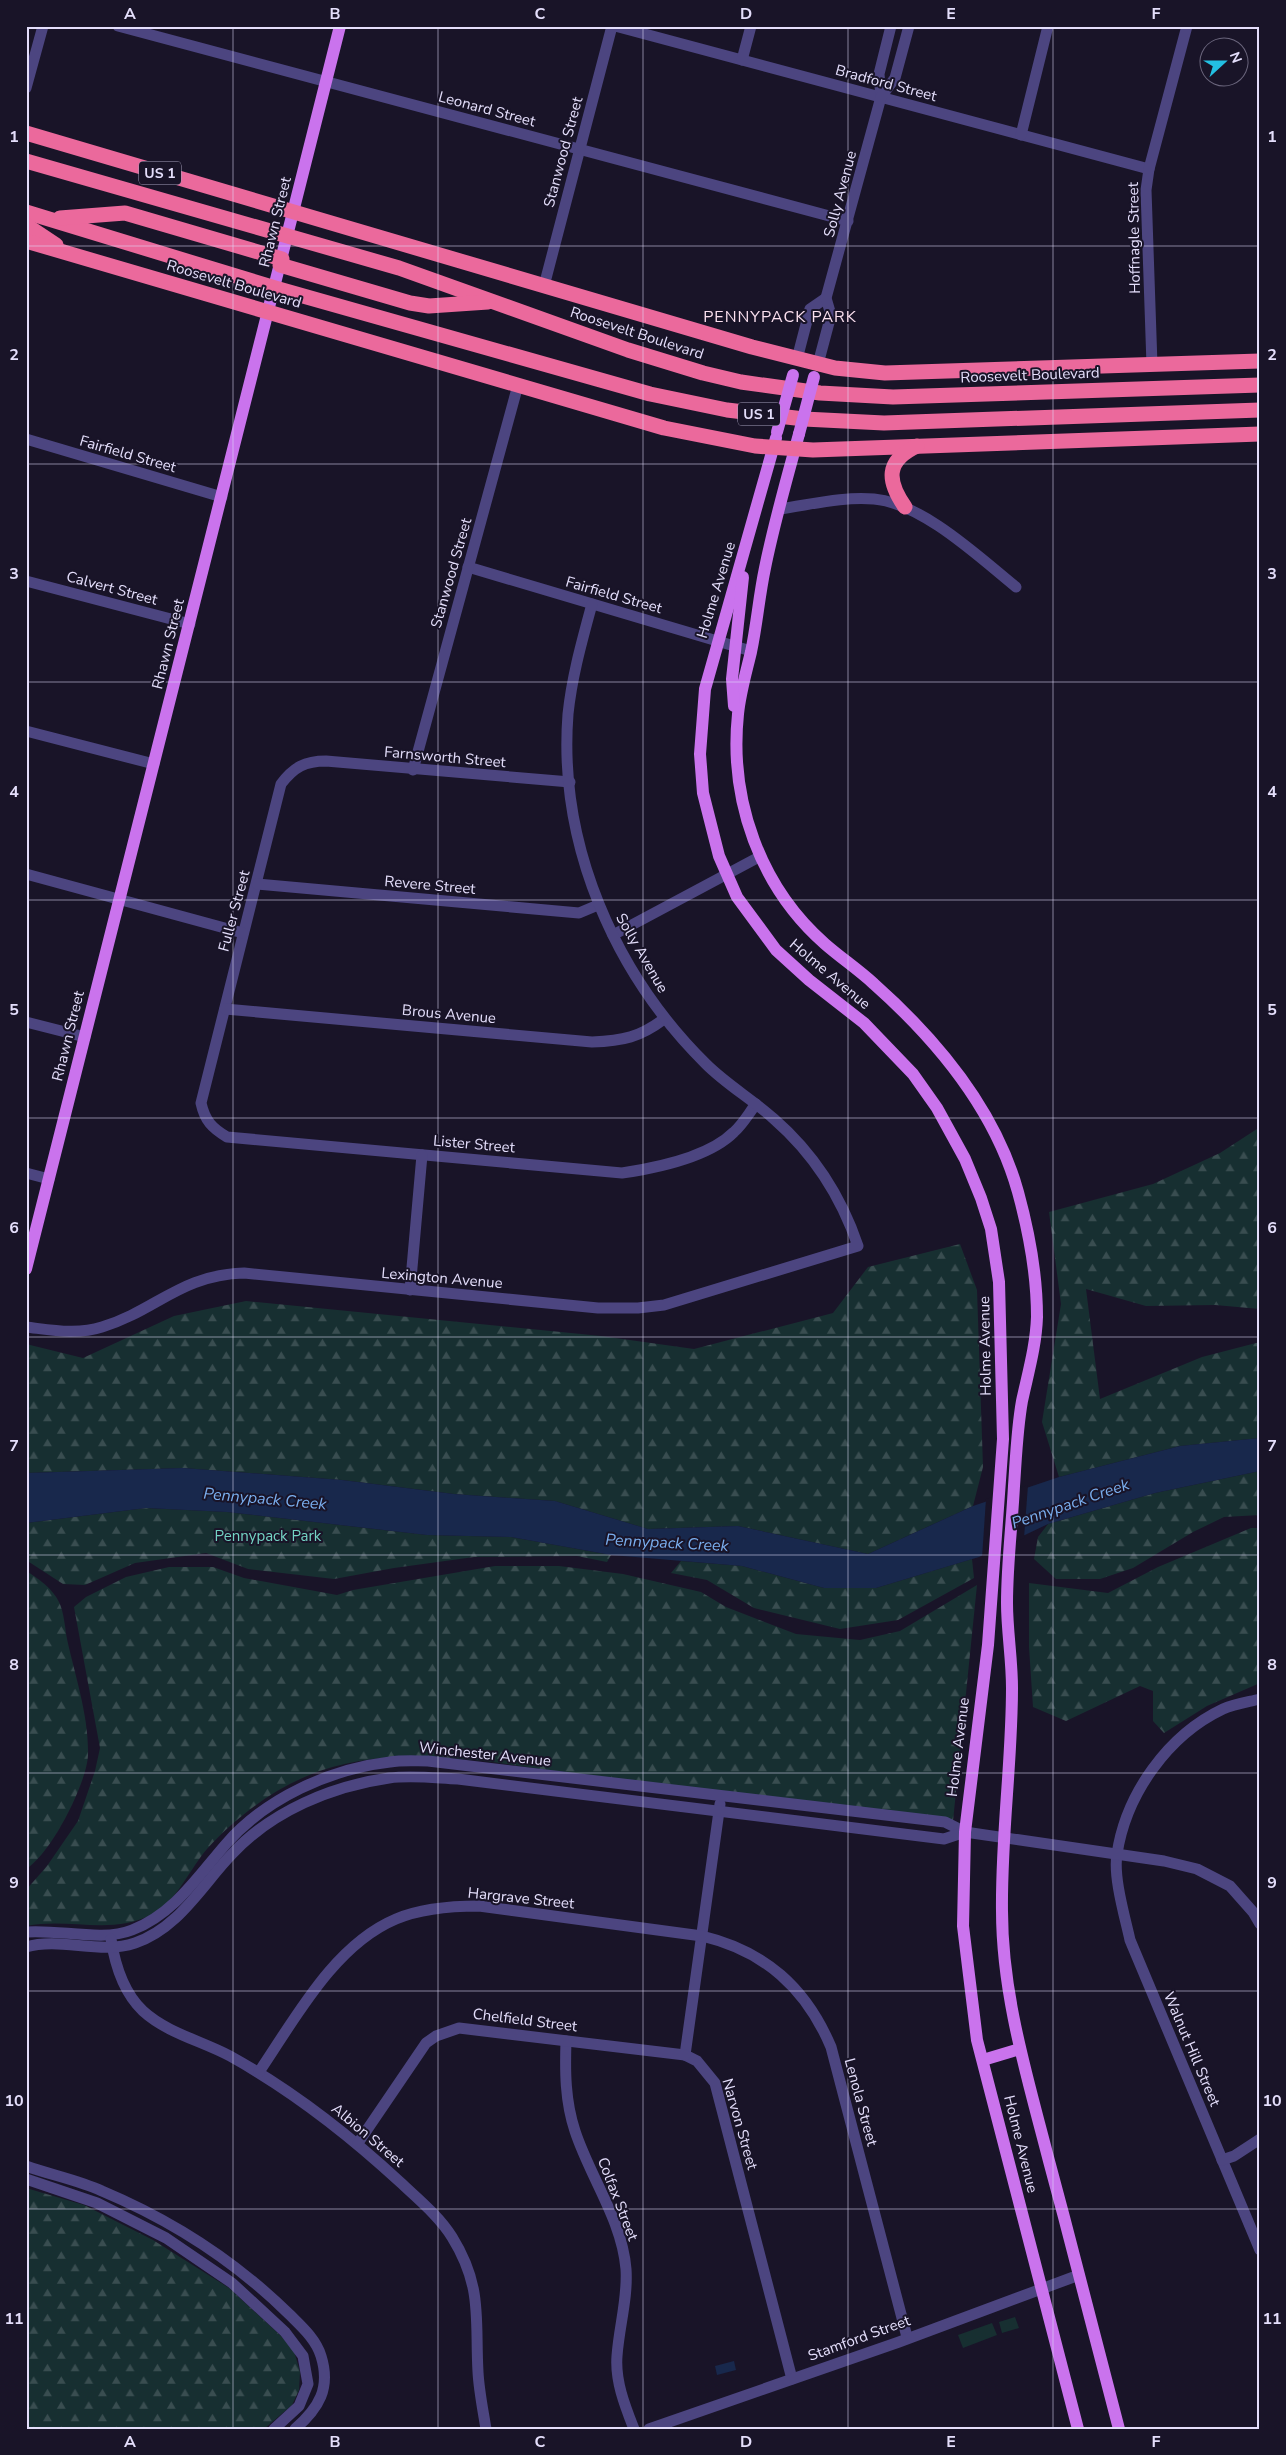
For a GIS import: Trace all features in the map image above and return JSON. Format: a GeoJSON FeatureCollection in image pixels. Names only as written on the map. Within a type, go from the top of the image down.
{"type":"FeatureCollection","features":[{"type":"Feature","properties":{"kind":"highway","name":"Roosevelt Boulevard"},"geometry":{"type":"LineString","coordinates":[[26,133],[797,359],[816,370],[892,373],[1260,361]]}},
{"type":"Feature","properties":{"kind":"highway","name":"Roosevelt Boulevard"},"geometry":{"type":"LineString","coordinates":[[26,161],[399,268],[628,350],[703,373],[751,384],[820,394],[933,396],[1260,385]]}},
{"type":"Feature","properties":{"kind":"highway","name":"Roosevelt Boulevard"},"geometry":{"type":"LineString","coordinates":[[26,212],[275,288],[650,394],[766,415],[846,422],[884,423],[1260,410]]}},
{"type":"Feature","properties":{"kind":"highway"},"geometry":{"type":"LineString","coordinates":[[41,216],[76,218],[125,213],[420,305],[480,302],[506,306]]}},
{"type":"Feature","properties":{"kind":"highway"},"geometry":{"type":"LineString","coordinates":[[26,225],[70,254]]}},
{"type":"Feature","properties":{"kind":"highway","name":"Roosevelt Boulevard"},"geometry":{"type":"LineString","coordinates":[[26,240],[672,430],[717,440],[773,448],[795,449],[1260,434]]}},
{"type":"Feature","properties":{"kind":"highway"},"geometry":{"type":"LineString","coordinates":[[905,507],[896,493],[892,472],[897,460],[917,446]]}},
{"type":"Feature","properties":{"kind":"main road","name":"Rhawn Street"},"geometry":{"type":"LineString","coordinates":[[26,1269],[340,26]]}},
{"type":"Feature","properties":{"kind":"main road","name":"Holme Avenue"},"geometry":{"type":"LineString","coordinates":[[797,359],[745,550],[704,689],[700,754],[704,793],[711,832],[726,875],[737,897],[776,950],[809,980],[864,1023],[913,1074],[937,1108],[965,1159],[991,1229],[1000,1282],[1003,1439],[993,1587],[965,1832],[963,1926],[971,2007],[983,2060],[1078,2429]]}},
{"type":"Feature","properties":{"kind":"main road","name":"Holme Avenue"},"geometry":{"type":"LineString","coordinates":[[816,370],[779,508],[761,588],[751,651],[741,691],[737,733],[737,768],[740,789],[746,818],[759,857],[785,900],[828,948],[877,986],[915,1024],[957,1072],[991,1124],[1016,1186],[1033,1256],[1036,1318],[1031,1365],[1022,1404],[1017,1439],[1007,1607],[1012,1689],[1004,1837],[1002,1917],[1005,1966],[1020,2049],[1119,2429]]}},
{"type":"Feature","properties":{"kind":"main road"},"geometry":{"type":"LineString","coordinates":[[737,733],[732,689],[745,550]]}},
{"type":"Feature","properties":{"kind":"main road"},"geometry":{"type":"LineString","coordinates":[[983,2060],[1020,2049]]}},
{"type":"Feature","properties":{"kind":"street"},"geometry":{"type":"LineString","coordinates":[[26,88],[42,26]]}},
{"type":"Feature","properties":{"kind":"street","name":"Leonard Street"},"geometry":{"type":"LineString","coordinates":[[118,26],[848,221]]}},
{"type":"Feature","properties":{"kind":"street","name":"Bradford Street"},"geometry":{"type":"LineString","coordinates":[[613,26],[1149,169]]}},
{"type":"Feature","properties":{"kind":"street","name":"Stanwood Street"},"geometry":{"type":"LineString","coordinates":[[544,286],[613,26]]}},
{"type":"Feature","properties":{"kind":"street"},"geometry":{"type":"LineString","coordinates":[[742,60],[751,26]]}},
{"type":"Feature","properties":{"kind":"street","name":"Solly Avenue"},"geometry":{"type":"LineString","coordinates":[[816,370],[831,315],[826,298],[881,98],[879,74],[891,26]]}},
{"type":"Feature","properties":{"kind":"street","name":"Solly Avenue"},"geometry":{"type":"LineString","coordinates":[[881,98],[895,78],[909,26]]}},
{"type":"Feature","properties":{"kind":"street"},"geometry":{"type":"LineString","coordinates":[[1021,135],[1048,26]]}},
{"type":"Feature","properties":{"kind":"street","name":"Hoffnagle Street"},"geometry":{"type":"LineString","coordinates":[[1152,365],[1146,190],[1149,169],[1187,26]]}},
{"type":"Feature","properties":{"kind":"street"},"geometry":{"type":"LineString","coordinates":[[797,359],[810,309],[826,298]]}},
{"type":"Feature","properties":{"kind":"street","name":"Stanwood Street"},"geometry":{"type":"LineString","coordinates":[[413,770],[518,385]]}},
{"type":"Feature","properties":{"kind":"street","name":"Fairfield Street"},"geometry":{"type":"LineString","coordinates":[[26,440],[222,497]]}},
{"type":"Feature","properties":{"kind":"street"},"geometry":{"type":"LineString","coordinates":[[779,508],[857,499],[874,499],[905,507],[930,521],[1016,587]]}},
{"type":"Feature","properties":{"kind":"street","name":"Fairfield Street"},"geometry":{"type":"LineString","coordinates":[[468,567],[751,651]]}},
{"type":"Feature","properties":{"kind":"street","name":"Calvert Street"},"geometry":{"type":"LineString","coordinates":[[26,581],[190,624]]}},
{"type":"Feature","properties":{"kind":"street","name":"Solly Avenue"},"geometry":{"type":"LineString","coordinates":[[592,604],[578,653],[568,721],[570,782],[580,842],[598,905],[634,976],[664,1019],[707,1065],[756,1104],[793,1137],[825,1176],[838,1199],[858,1246]]}},
{"type":"Feature","properties":{"kind":"street"},"geometry":{"type":"LineString","coordinates":[[26,731],[154,764]]}},
{"type":"Feature","properties":{"kind":"street","name":"Farnsworth Street"},"geometry":{"type":"LineString","coordinates":[[318,761],[570,782]]}},
{"type":"Feature","properties":{"kind":"street","name":"Fuller Street"},"geometry":{"type":"LineString","coordinates":[[204,1090],[281,784],[291,770],[301,764],[318,761]]}},
{"type":"Feature","properties":{"kind":"street"},"geometry":{"type":"LineString","coordinates":[[612,935],[759,857]]}},
{"type":"Feature","properties":{"kind":"street"},"geometry":{"type":"LineString","coordinates":[[26,874],[120,898],[243,933]]}},
{"type":"Feature","properties":{"kind":"street","name":"Revere Street"},"geometry":{"type":"LineString","coordinates":[[257,884],[579,913],[598,905]]}},
{"type":"Feature","properties":{"kind":"street","name":"Brous Avenue"},"geometry":{"type":"LineString","coordinates":[[225,1009],[592,1042],[629,1039],[652,1028],[664,1019]]}},
{"type":"Feature","properties":{"kind":"street"},"geometry":{"type":"LineString","coordinates":[[26,1022],[85,1038]]}},
{"type":"Feature","properties":{"kind":"street","name":"Lister Street"},"geometry":{"type":"LineString","coordinates":[[204,1090],[201,1103],[204,1116],[213,1129],[227,1137],[622,1173],[646,1170],[710,1150],[735,1132],[756,1104]]}},
{"type":"Feature","properties":{"kind":"street"},"geometry":{"type":"LineString","coordinates":[[410,1290],[422,1155]]}},
{"type":"Feature","properties":{"kind":"street"},"geometry":{"type":"LineString","coordinates":[[26,1173],[49,1179]]}},
{"type":"Feature","properties":{"kind":"street","name":"Lexington Avenue"},"geometry":{"type":"LineString","coordinates":[[26,1326],[67,1332],[101,1327],[121,1319],[176,1289],[221,1274],[244,1273],[598,1308],[638,1308],[687,1299],[858,1246]]}},
{"type":"Feature","properties":{"kind":"street"},"geometry":{"type":"LineString","coordinates":[[1116,1855],[1133,1803],[1140,1789],[1159,1760],[1174,1743],[1205,1719],[1224,1709],[1260,1699]]}},
{"type":"Feature","properties":{"kind":"street","name":"Winchester Avenue"},"geometry":{"type":"LineString","coordinates":[[26,1932],[110,1934],[131,1931],[170,1908],[227,1842],[262,1812],[305,1787],[352,1769],[391,1762],[428,1761],[945,1822],[965,1832],[1164,1861],[1197,1869],[1215,1876],[1230,1886],[1242,1898],[1260,1924]]}},
{"type":"Feature","properties":{"kind":"street"},"geometry":{"type":"LineString","coordinates":[[493,1784],[494,1769]]}},
{"type":"Feature","properties":{"kind":"street","name":"Winchester Avenue"},"geometry":{"type":"LineString","coordinates":[[26,1947],[50,1944],[112,1947],[136,1943],[175,1919],[232,1854],[253,1834],[270,1822],[324,1794],[353,1785],[391,1778],[427,1777],[493,1784],[719,1810],[944,1839],[965,1832]]}},
{"type":"Feature","properties":{"kind":"street"},"geometry":{"type":"LineString","coordinates":[[685,2055],[721,1797]]}},
{"type":"Feature","properties":{"kind":"street"},"geometry":{"type":"LineString","coordinates":[[262,1812],[270,1822]]}},
{"type":"Feature","properties":{"kind":"street","name":"Walnut Hill Street"},"geometry":{"type":"LineString","coordinates":[[1116,1855],[1120,1893],[1130,1940],[1260,2250]]}},
{"type":"Feature","properties":{"kind":"street","name":"Hargrave Street"},"geometry":{"type":"LineString","coordinates":[[258,2072],[329,1971],[372,1933],[395,1919],[455,1906],[479,1906],[702,1936]]}},
{"type":"Feature","properties":{"kind":"street","name":"Albion Street"},"geometry":{"type":"LineString","coordinates":[[110,1934],[117,1967],[127,1991],[143,2011],[166,2026],[258,2072],[319,2113],[358,2143],[430,2210],[452,2237],[466,2265],[476,2296],[478,2373],[486,2429]]}},
{"type":"Feature","properties":{"kind":"street","name":"Lenola Street"},"geometry":{"type":"LineString","coordinates":[[702,1936],[729,1942],[758,1957],[784,1977],[806,2000],[821,2022],[831,2047],[907,2337]]}},
{"type":"Feature","properties":{"kind":"street","name":"Chelfield Street"},"geometry":{"type":"LineString","coordinates":[[358,2143],[426,2043],[436,2036],[464,2028],[685,2055]]}},
{"type":"Feature","properties":{"kind":"street","name":"Colfax Street"},"geometry":{"type":"LineString","coordinates":[[566,2040],[565,2077],[568,2102],[575,2131],[614,2222],[626,2268],[617,2374],[634,2429]]}},
{"type":"Feature","properties":{"kind":"street","name":"Narvon Street"},"geometry":{"type":"LineString","coordinates":[[685,2055],[697,2061],[715,2083],[792,2379]]}},
{"type":"Feature","properties":{"kind":"street"},"geometry":{"type":"LineString","coordinates":[[1222,2160],[1234,2156],[1260,2140]]}},
{"type":"Feature","properties":{"kind":"street"},"geometry":{"type":"LineString","coordinates":[[26,2166],[103,2191],[186,2234],[220,2256],[281,2306],[315,2342],[324,2366],[325,2380],[319,2404],[295,2429]]}},
{"type":"Feature","properties":{"kind":"street"},"geometry":{"type":"LineString","coordinates":[[26,2179],[97,2204],[128,2218],[200,2260],[232,2283],[262,2310],[300,2350],[308,2384],[299,2406],[274,2429]]}},
{"type":"Feature","properties":{"kind":"street"},"geometry":{"type":"LineString","coordinates":[[97,2204],[103,2191]]}},
{"type":"Feature","properties":{"kind":"street","name":"Stamford Street"},"geometry":{"type":"LineString","coordinates":[[649,2429],[1079,2275]]}},
{"type":"Feature","properties":{"kind":"street"},"geometry":{"type":"LineString","coordinates":[[300,2350],[315,2342]]}},
{"type":"Feature","properties":{"kind":"green space"},"geometry":{"type":"Polygon","coordinates":[[[1260,1127],[1260,1309],[1215,1305],[1146,1306],[1086,1289],[1100,1399],[1202,1357],[1260,1342],[1260,1438],[1180,1446],[1059,1477],[1042,1422],[1061,1304],[1049,1212],[1153,1184],[1220,1153],[1260,1127]]]}},
{"type":"Feature","properties":{"kind":"green space"},"geometry":{"type":"Polygon","coordinates":[[[960,1244],[977,1290],[983,1467],[973,1506],[868,1554],[738,1526],[648,1529],[555,1501],[454,1494],[342,1480],[183,1468],[26,1473],[26,1344],[83,1358],[174,1316],[246,1301],[601,1336],[694,1349],[833,1313],[868,1267],[960,1244]]]}},
{"type":"Feature","properties":{"kind":"green space"},"geometry":{"type":"Polygon","coordinates":[[[1260,1471],[1260,1515],[1224,1517],[1193,1532],[1133,1568],[1100,1579],[1056,1579],[1034,1559],[1038,1537],[1048,1524],[1155,1493],[1260,1471]]]}},
{"type":"Feature","properties":{"kind":"green space","name":"Pennypack Park"},"geometry":{"type":"Polygon","coordinates":[[[146,1508],[227,1512],[427,1535],[511,1537],[611,1555],[607,1562],[577,1556],[474,1557],[394,1568],[334,1579],[248,1569],[206,1553],[135,1563],[85,1585],[63,1584],[26,1560],[26,1523],[146,1508]]]}},
{"type":"Feature","properties":{"kind":"green space"},"geometry":{"type":"Polygon","coordinates":[[[1251,1528],[1260,1528],[1260,1683],[1207,1706],[1164,1733],[1153,1721],[1153,1691],[1140,1686],[1066,1721],[1033,1707],[1029,1647],[1029,1583],[1108,1593],[1158,1567],[1251,1528]]]}},
{"type":"Feature","properties":{"kind":"green space"},"geometry":{"type":"Polygon","coordinates":[[[972,1559],[974,1578],[898,1620],[840,1629],[754,1608],[707,1580],[671,1573],[681,1561],[742,1566],[824,1588],[876,1588],[972,1559]]]}},
{"type":"Feature","properties":{"kind":"green space"},"geometry":{"type":"Polygon","coordinates":[[[495,1566],[559,1566],[623,1574],[701,1592],[726,1607],[796,1634],[860,1640],[900,1631],[977,1585],[953,1821],[622,1781],[463,1759],[382,1758],[343,1764],[307,1776],[266,1798],[240,1817],[217,1838],[201,1856],[176,1893],[153,1914],[121,1924],[58,1923],[26,1926],[26,1890],[47,1866],[78,1821],[95,1771],[100,1748],[74,1607],[86,1597],[126,1577],[169,1567],[213,1567],[244,1578],[337,1595],[353,1590],[495,1566]]]}},
{"type":"Feature","properties":{"kind":"green space"},"geometry":{"type":"Polygon","coordinates":[[[26,1571],[49,1588],[61,1606],[84,1711],[88,1755],[81,1783],[66,1817],[46,1849],[26,1869],[26,1571]]]}},
{"type":"Feature","properties":{"kind":"green space"},"geometry":{"type":"Polygon","coordinates":[[[26,2188],[84,2205],[153,2240],[229,2288],[281,2336],[294,2351],[300,2372],[299,2390],[292,2405],[264,2429],[26,2429],[26,2188]]]}},
{"type":"Feature","properties":{"kind":"green space"},"geometry":{"type":"Polygon","coordinates":[[[1015,2317],[1019,2328],[1002,2333],[999,2322],[1015,2317]]]}},
{"type":"Feature","properties":{"kind":"green space"},"geometry":{"type":"Polygon","coordinates":[[[992,2323],[997,2335],[963,2348],[958,2335],[992,2323]]]}},
{"type":"Feature","properties":{"kind":"water","name":"Pennypack Creek"},"geometry":{"type":"Polygon","coordinates":[[[1260,1438],[1260,1471],[1155,1493],[1048,1524],[979,1557],[876,1588],[824,1588],[742,1566],[611,1555],[511,1537],[427,1535],[227,1512],[146,1508],[26,1523],[26,1473],[183,1468],[342,1480],[454,1494],[555,1501],[648,1529],[738,1526],[868,1554],[973,1506],[1059,1477],[1180,1446],[1260,1438]]]}},
{"type":"Feature","properties":{"kind":"water"},"geometry":{"type":"Polygon","coordinates":[[[734,2361],[736,2370],[717,2375],[715,2366],[734,2361]]]}},
{"type":"Feature","properties":{"kind":"pier"},"geometry":{"type":"Polygon","coordinates":[[[1028,1485],[1024,1538],[982,1558],[986,1499],[1028,1485]]]}},
{"type":"Feature","properties":{"kind":"district","name":"PENNYPACK PARK"},"geometry":{"type":"Point","coordinates":[780,316]}}]}
